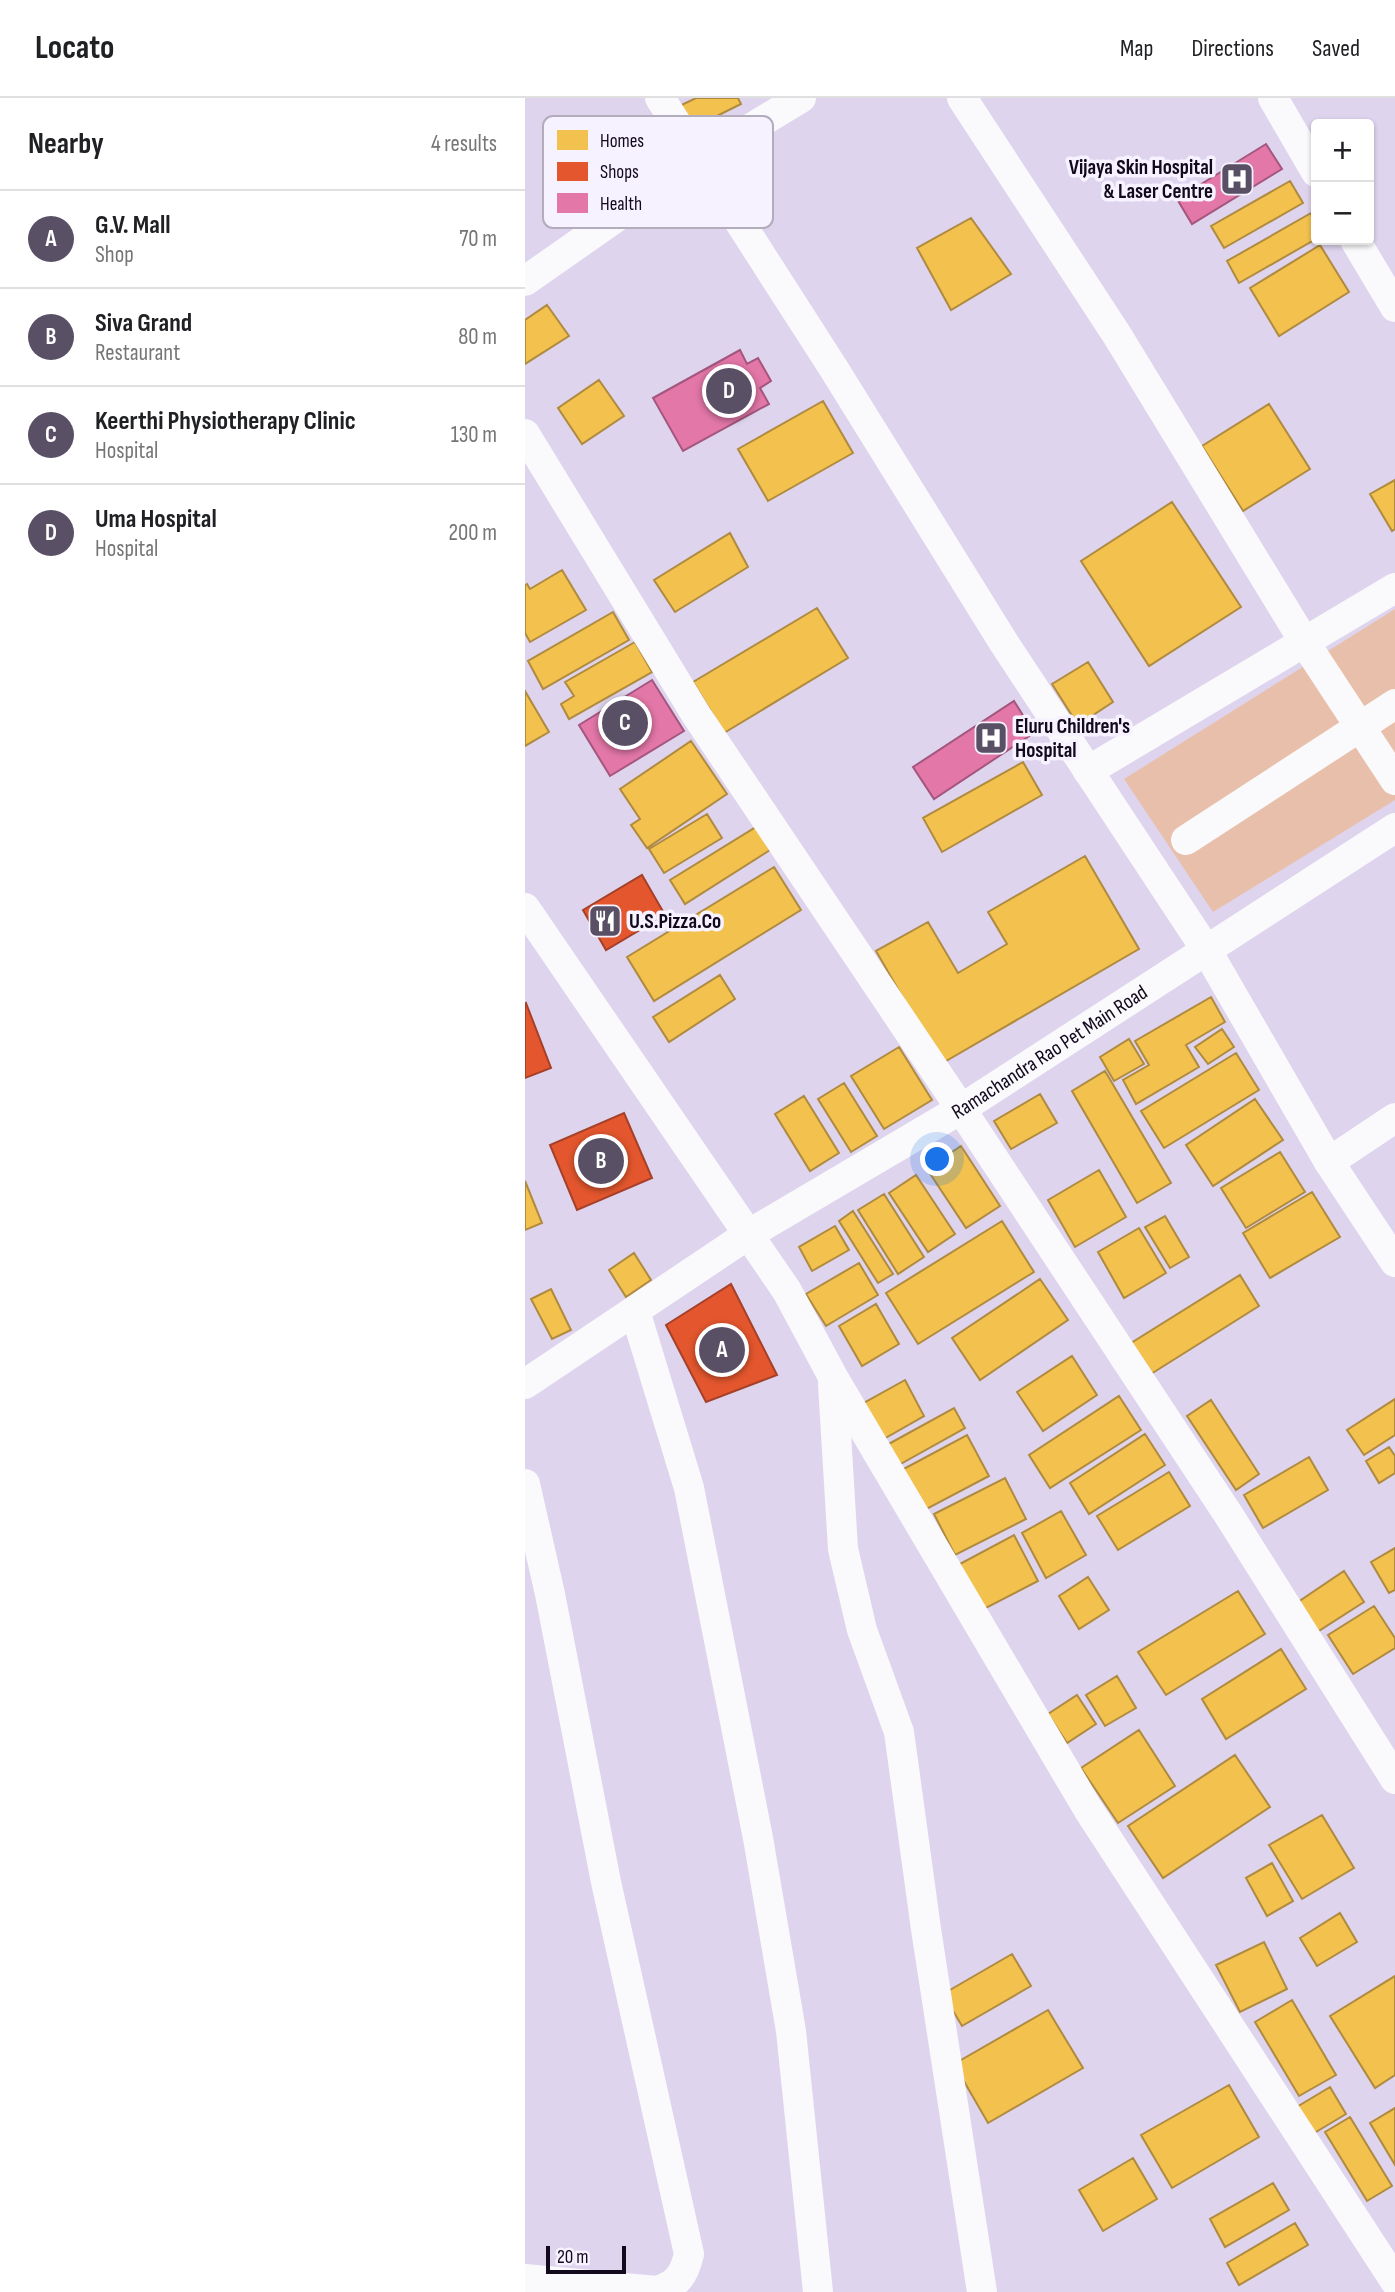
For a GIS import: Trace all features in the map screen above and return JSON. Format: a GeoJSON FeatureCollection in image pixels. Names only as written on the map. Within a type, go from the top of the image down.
{"type":"FeatureCollection","features":[{"type":"Feature","properties":{"kind":"street"},"geometry":{"type":"LineString","coordinates":[[660,98],[671,116]]}},
{"type":"Feature","properties":{"kind":"street"},"geometry":{"type":"LineString","coordinates":[[771,116],[801,98]]}},
{"type":"Feature","properties":{"kind":"street"},"geometry":{"type":"LineString","coordinates":[[962,98],[1117,335],[1305,643],[1395,780]]}},
{"type":"Feature","properties":{"kind":"street"},"geometry":{"type":"LineString","coordinates":[[1273,98],[1311,163]]}},
{"type":"Feature","properties":{"kind":"street"},"geometry":{"type":"LineString","coordinates":[[525,281],[600,228]]}},
{"type":"Feature","properties":{"kind":"street"},"geometry":{"type":"LineString","coordinates":[[743,228],[1004,642],[1207,951],[1329,1161],[1395,1262]]}},
{"type":"Feature","properties":{"kind":"street"},"geometry":{"type":"LineString","coordinates":[[1358,245],[1395,307]]}},
{"type":"Feature","properties":{"kind":"street"},"geometry":{"type":"LineString","coordinates":[[525,434],[697,716],[1228,1514],[1395,1779]]}},
{"type":"Feature","properties":{"kind":"street"},"geometry":{"type":"LineString","coordinates":[[1088,771],[1395,588]]}},
{"type":"Feature","properties":{"kind":"street"},"geometry":{"type":"LineString","coordinates":[[1187,840],[1395,704]]}},
{"type":"Feature","properties":{"kind":"street","name":"Ramachandra Rao Pet Main Road"},"geometry":{"type":"LineString","coordinates":[[525,1384],[749,1234],[961,1109],[1395,828]]}},
{"type":"Feature","properties":{"kind":"street"},"geometry":{"type":"LineString","coordinates":[[525,908],[787,1291],[833,1377],[1088,1809],[1395,2281]]}},
{"type":"Feature","properties":{"kind":"street"},"geometry":{"type":"LineString","coordinates":[[1329,1161],[1395,1118]]}},
{"type":"Feature","properties":{"kind":"street"},"geometry":{"type":"LineString","coordinates":[[635,1311],[689,1488],[758,1838],[791,2031],[818,2292]]}},
{"type":"Feature","properties":{"kind":"street"},"geometry":{"type":"LineString","coordinates":[[833,1377],[843,1549],[862,1630],[899,1732],[926,1929],[982,2292]]}},
{"type":"Feature","properties":{"kind":"street"},"geometry":{"type":"LineString","coordinates":[[525,1485],[550,1594],[606,1882],[689,2254],[685,2272],[670,2287],[657,2291],[525,2279]]}},
{"type":"Feature","properties":{"kind":"shaded area"},"geometry":{"type":"Polygon","coordinates":[[[1395,609],[1395,800],[1213,912],[1124,779],[1395,609]]]}},
{"type":"Feature","properties":{"kind":"building: Homes"},"geometry":{"type":"Polygon","coordinates":[[[696,98],[738,98],[741,104],[717,116],[674,116],[671,110],[696,98]]]}},
{"type":"Feature","properties":{"kind":"building: Homes"},"geometry":{"type":"Polygon","coordinates":[[[1290,181],[1303,203],[1224,248],[1211,226],[1290,181]]]}},
{"type":"Feature","properties":{"kind":"building: Homes"},"geometry":{"type":"Polygon","coordinates":[[[1311,213],[1311,242],[1239,283],[1227,261],[1311,213]]]}},
{"type":"Feature","properties":{"kind":"building: Homes"},"geometry":{"type":"Polygon","coordinates":[[[971,218],[1011,274],[951,310],[917,248],[971,218]]]}},
{"type":"Feature","properties":{"kind":"building: Homes"},"geometry":{"type":"Polygon","coordinates":[[[1320,245],[1349,292],[1279,336],[1250,288],[1320,245]]]}},
{"type":"Feature","properties":{"kind":"building: Homes"},"geometry":{"type":"Polygon","coordinates":[[[547,305],[569,336],[525,364],[525,320],[547,305]]]}},
{"type":"Feature","properties":{"kind":"building: Homes"},"geometry":{"type":"Polygon","coordinates":[[[599,380],[624,416],[582,444],[558,408],[599,380]]]}},
{"type":"Feature","properties":{"kind":"building: Homes"},"geometry":{"type":"Polygon","coordinates":[[[823,401],[853,453],[768,501],[738,449],[823,401]]]}},
{"type":"Feature","properties":{"kind":"building: Homes"},"geometry":{"type":"Polygon","coordinates":[[[1269,404],[1310,469],[1243,511],[1202,446],[1269,404]]]}},
{"type":"Feature","properties":{"kind":"building: Homes"},"geometry":{"type":"Polygon","coordinates":[[[1395,480],[1395,529],[1392,531],[1370,494],[1395,480]]]}},
{"type":"Feature","properties":{"kind":"building: Homes"},"geometry":{"type":"Polygon","coordinates":[[[1172,502],[1241,607],[1149,666],[1081,561],[1172,502]]]}},
{"type":"Feature","properties":{"kind":"building: Homes"},"geometry":{"type":"Polygon","coordinates":[[[730,533],[748,567],[675,612],[654,580],[730,533]]]}},
{"type":"Feature","properties":{"kind":"building: Homes"},"geometry":{"type":"Polygon","coordinates":[[[562,570],[586,610],[530,642],[525,633],[525,585],[530,589],[562,570]]]}},
{"type":"Feature","properties":{"kind":"building: Homes"},"geometry":{"type":"Polygon","coordinates":[[[817,608],[848,658],[724,733],[693,682],[817,608]]]}},
{"type":"Feature","properties":{"kind":"building: Homes"},"geometry":{"type":"Polygon","coordinates":[[[613,612],[629,640],[543,689],[528,661],[613,612]]]}},
{"type":"Feature","properties":{"kind":"building: Homes"},"geometry":{"type":"Polygon","coordinates":[[[635,642],[652,672],[569,719],[561,704],[574,696],[565,682],[635,642]]]}},
{"type":"Feature","properties":{"kind":"building: Homes"},"geometry":{"type":"Polygon","coordinates":[[[1088,662],[1113,702],[1078,725],[1052,684],[1088,662]]]}},
{"type":"Feature","properties":{"kind":"building: Homes"},"geometry":{"type":"Polygon","coordinates":[[[525,691],[549,732],[525,746],[525,691]]]}},
{"type":"Feature","properties":{"kind":"building: Homes"},"geometry":{"type":"Polygon","coordinates":[[[691,741],[727,794],[647,848],[631,825],[640,819],[620,789],[691,741]]]}},
{"type":"Feature","properties":{"kind":"building: Homes"},"geometry":{"type":"Polygon","coordinates":[[[1023,762],[1042,795],[942,852],[923,818],[1023,762]]]}},
{"type":"Feature","properties":{"kind":"building: Homes"},"geometry":{"type":"Polygon","coordinates":[[[707,814],[722,838],[664,873],[649,849],[707,814]]]}},
{"type":"Feature","properties":{"kind":"building: Homes"},"geometry":{"type":"Polygon","coordinates":[[[756,827],[770,850],[685,904],[670,880],[756,827]]]}},
{"type":"Feature","properties":{"kind":"building: Homes"},"geometry":{"type":"Polygon","coordinates":[[[1085,856],[1139,949],[941,1064],[876,951],[928,922],[958,973],[1007,944],[988,912],[1085,856]]]}},
{"type":"Feature","properties":{"kind":"building: Homes"},"geometry":{"type":"Polygon","coordinates":[[[774,867],[801,910],[654,1001],[627,957],[774,867]]]}},
{"type":"Feature","properties":{"kind":"building: Homes"},"geometry":{"type":"Polygon","coordinates":[[[720,975],[735,999],[669,1042],[653,1017],[720,975]]]}},
{"type":"Feature","properties":{"kind":"building: Homes"},"geometry":{"type":"Polygon","coordinates":[[[1211,997],[1225,1022],[1186,1045],[1199,1067],[1136,1104],[1123,1080],[1149,1065],[1135,1041],[1211,997]]]}},
{"type":"Feature","properties":{"kind":"building: Homes"},"geometry":{"type":"Polygon","coordinates":[[[1222,1029],[1234,1047],[1208,1064],[1195,1047],[1222,1029]]]}},
{"type":"Feature","properties":{"kind":"building: Homes"},"geometry":{"type":"Polygon","coordinates":[[[1129,1039],[1144,1064],[1114,1081],[1100,1057],[1129,1039]]]}},
{"type":"Feature","properties":{"kind":"building: Homes"},"geometry":{"type":"Polygon","coordinates":[[[899,1047],[932,1100],[884,1129],[851,1076],[899,1047]]]}},
{"type":"Feature","properties":{"kind":"building: Homes"},"geometry":{"type":"Polygon","coordinates":[[[1236,1053],[1259,1090],[1164,1148],[1141,1111],[1236,1053]]]}},
{"type":"Feature","properties":{"kind":"building: Homes"},"geometry":{"type":"Polygon","coordinates":[[[1105,1071],[1171,1183],[1137,1203],[1072,1091],[1105,1071]]]}},
{"type":"Feature","properties":{"kind":"building: Homes"},"geometry":{"type":"Polygon","coordinates":[[[844,1083],[877,1136],[851,1152],[818,1099],[844,1083]]]}},
{"type":"Feature","properties":{"kind":"building: Homes"},"geometry":{"type":"Polygon","coordinates":[[[1040,1094],[1057,1123],[1011,1149],[994,1121],[1040,1094]]]}},
{"type":"Feature","properties":{"kind":"building: Homes"},"geometry":{"type":"Polygon","coordinates":[[[804,1096],[839,1153],[810,1171],[775,1114],[804,1096]]]}},
{"type":"Feature","properties":{"kind":"building: Homes"},"geometry":{"type":"Polygon","coordinates":[[[1255,1099],[1283,1140],[1213,1186],[1186,1145],[1255,1099]]]}},
{"type":"Feature","properties":{"kind":"building: Homes"},"geometry":{"type":"Polygon","coordinates":[[[961,1146],[1000,1206],[966,1228],[927,1169],[961,1146]]]}},
{"type":"Feature","properties":{"kind":"building: Homes"},"geometry":{"type":"Polygon","coordinates":[[[1280,1152],[1305,1192],[1246,1228],[1221,1188],[1280,1152]]]}},
{"type":"Feature","properties":{"kind":"building: Homes"},"geometry":{"type":"Polygon","coordinates":[[[1099,1170],[1126,1217],[1075,1247],[1048,1200],[1099,1170]]]}},
{"type":"Feature","properties":{"kind":"building: Homes"},"geometry":{"type":"Polygon","coordinates":[[[916,1175],[955,1234],[928,1252],[889,1193],[916,1175]]]}},
{"type":"Feature","properties":{"kind":"building: Homes"},"geometry":{"type":"Polygon","coordinates":[[[525,1181],[542,1223],[525,1230],[525,1181]]]}},
{"type":"Feature","properties":{"kind":"building: Homes"},"geometry":{"type":"Polygon","coordinates":[[[1312,1192],[1340,1237],[1270,1278],[1243,1233],[1312,1192]]]}},
{"type":"Feature","properties":{"kind":"building: Homes"},"geometry":{"type":"Polygon","coordinates":[[[884,1194],[924,1257],[898,1274],[858,1210],[884,1194]]]}},
{"type":"Feature","properties":{"kind":"building: Homes"},"geometry":{"type":"Polygon","coordinates":[[[853,1211],[893,1274],[878,1283],[839,1221],[853,1211]]]}},
{"type":"Feature","properties":{"kind":"building: Homes"},"geometry":{"type":"Polygon","coordinates":[[[1165,1216],[1189,1257],[1170,1268],[1145,1227],[1165,1216]]]}},
{"type":"Feature","properties":{"kind":"building: Homes"},"geometry":{"type":"Polygon","coordinates":[[[1002,1221],[1034,1272],[918,1344],[886,1293],[1002,1221]]]}},
{"type":"Feature","properties":{"kind":"building: Homes"},"geometry":{"type":"Polygon","coordinates":[[[835,1226],[849,1250],[812,1271],[799,1247],[835,1226]]]}},
{"type":"Feature","properties":{"kind":"building: Homes"},"geometry":{"type":"Polygon","coordinates":[[[1139,1228],[1166,1273],[1124,1298],[1098,1252],[1139,1228]]]}},
{"type":"Feature","properties":{"kind":"building: Homes"},"geometry":{"type":"Polygon","coordinates":[[[634,1253],[651,1280],[626,1297],[609,1270],[634,1253]]]}},
{"type":"Feature","properties":{"kind":"building: Homes"},"geometry":{"type":"Polygon","coordinates":[[[859,1263],[878,1295],[826,1326],[806,1294],[859,1263]]]}},
{"type":"Feature","properties":{"kind":"building: Homes"},"geometry":{"type":"Polygon","coordinates":[[[1240,1275],[1259,1306],[1151,1374],[1131,1343],[1240,1275]]]}},
{"type":"Feature","properties":{"kind":"building: Homes"},"geometry":{"type":"Polygon","coordinates":[[[1040,1279],[1068,1320],[980,1380],[952,1338],[1040,1279]]]}},
{"type":"Feature","properties":{"kind":"building: Homes"},"geometry":{"type":"Polygon","coordinates":[[[551,1289],[571,1330],[552,1339],[531,1299],[551,1289]]]}},
{"type":"Feature","properties":{"kind":"building: Homes"},"geometry":{"type":"Polygon","coordinates":[[[876,1304],[899,1344],[862,1366],[839,1326],[876,1304]]]}},
{"type":"Feature","properties":{"kind":"building: Homes"},"geometry":{"type":"Polygon","coordinates":[[[1072,1356],[1097,1395],[1043,1431],[1017,1392],[1072,1356]]]}},
{"type":"Feature","properties":{"kind":"building: Homes"},"geometry":{"type":"Polygon","coordinates":[[[905,1380],[924,1416],[882,1440],[862,1404],[905,1380]]]}},
{"type":"Feature","properties":{"kind":"building: Homes"},"geometry":{"type":"Polygon","coordinates":[[[1119,1396],[1141,1430],[1050,1488],[1029,1455],[1119,1396]]]}},
{"type":"Feature","properties":{"kind":"building: Homes"},"geometry":{"type":"Polygon","coordinates":[[[1395,1399],[1395,1435],[1364,1455],[1347,1430],[1395,1399]]]}},
{"type":"Feature","properties":{"kind":"building: Homes"},"geometry":{"type":"Polygon","coordinates":[[[1211,1400],[1259,1474],[1236,1490],[1187,1416],[1211,1400]]]}},
{"type":"Feature","properties":{"kind":"building: Homes"},"geometry":{"type":"Polygon","coordinates":[[[954,1408],[965,1428],[897,1466],[885,1446],[954,1408]]]}},
{"type":"Feature","properties":{"kind":"building: Homes"},"geometry":{"type":"Polygon","coordinates":[[[1145,1434],[1165,1465],[1089,1514],[1070,1483],[1145,1434]]]}},
{"type":"Feature","properties":{"kind":"building: Homes"},"geometry":{"type":"Polygon","coordinates":[[[967,1435],[989,1476],[919,1513],[898,1472],[967,1435]]]}},
{"type":"Feature","properties":{"kind":"building: Homes"},"geometry":{"type":"Polygon","coordinates":[[[1389,1447],[1395,1456],[1395,1473],[1379,1483],[1366,1461],[1389,1447]]]}},
{"type":"Feature","properties":{"kind":"building: Homes"},"geometry":{"type":"Polygon","coordinates":[[[1309,1457],[1328,1490],[1263,1528],[1244,1495],[1309,1457]]]}},
{"type":"Feature","properties":{"kind":"building: Homes"},"geometry":{"type":"Polygon","coordinates":[[[1169,1472],[1190,1506],[1118,1550],[1097,1516],[1169,1472]]]}},
{"type":"Feature","properties":{"kind":"building: Homes"},"geometry":{"type":"Polygon","coordinates":[[[1005,1478],[1026,1519],[955,1555],[934,1514],[1005,1478]]]}},
{"type":"Feature","properties":{"kind":"building: Homes"},"geometry":{"type":"Polygon","coordinates":[[[1061,1511],[1086,1555],[1046,1578],[1022,1533],[1061,1511]]]}},
{"type":"Feature","properties":{"kind":"building: Homes"},"geometry":{"type":"Polygon","coordinates":[[[1014,1535],[1038,1581],[982,1610],[958,1565],[1014,1535]]]}},
{"type":"Feature","properties":{"kind":"building: Homes"},"geometry":{"type":"Polygon","coordinates":[[[1395,1548],[1395,1590],[1389,1593],[1371,1562],[1395,1548]]]}},
{"type":"Feature","properties":{"kind":"building: Homes"},"geometry":{"type":"Polygon","coordinates":[[[1344,1571],[1364,1602],[1314,1634],[1295,1604],[1344,1571]]]}},
{"type":"Feature","properties":{"kind":"building: Homes"},"geometry":{"type":"Polygon","coordinates":[[[1088,1577],[1109,1610],[1079,1629],[1059,1596],[1088,1577]]]}},
{"type":"Feature","properties":{"kind":"building: Homes"},"geometry":{"type":"Polygon","coordinates":[[[1238,1591],[1265,1634],[1166,1695],[1138,1652],[1238,1591]]]}},
{"type":"Feature","properties":{"kind":"building: Homes"},"geometry":{"type":"Polygon","coordinates":[[[1374,1606],[1395,1638],[1395,1648],[1353,1674],[1328,1635],[1374,1606]]]}},
{"type":"Feature","properties":{"kind":"building: Homes"},"geometry":{"type":"Polygon","coordinates":[[[1281,1649],[1306,1689],[1226,1739],[1202,1699],[1281,1649]]]}},
{"type":"Feature","properties":{"kind":"building: Homes"},"geometry":{"type":"Polygon","coordinates":[[[1117,1676],[1136,1708],[1105,1726],[1086,1695],[1117,1676]]]}},
{"type":"Feature","properties":{"kind":"building: Homes"},"geometry":{"type":"Polygon","coordinates":[[[1077,1695],[1096,1724],[1067,1743],[1048,1714],[1077,1695]]]}},
{"type":"Feature","properties":{"kind":"building: Homes"},"geometry":{"type":"Polygon","coordinates":[[[1139,1730],[1175,1786],[1118,1823],[1081,1768],[1139,1730]]]}},
{"type":"Feature","properties":{"kind":"building: Homes"},"geometry":{"type":"Polygon","coordinates":[[[1235,1755],[1270,1807],[1163,1878],[1128,1826],[1235,1755]]]}},
{"type":"Feature","properties":{"kind":"building: Homes"},"geometry":{"type":"Polygon","coordinates":[[[1322,1815],[1354,1868],[1302,1899],[1269,1845],[1322,1815]]]}},
{"type":"Feature","properties":{"kind":"building: Homes"},"geometry":{"type":"Polygon","coordinates":[[[1272,1863],[1293,1901],[1267,1916],[1246,1878],[1272,1863]]]}},
{"type":"Feature","properties":{"kind":"building: Homes"},"geometry":{"type":"Polygon","coordinates":[[[1340,1913],[1357,1942],[1317,1966],[1300,1938],[1340,1913]]]}},
{"type":"Feature","properties":{"kind":"building: Homes"},"geometry":{"type":"Polygon","coordinates":[[[1264,1942],[1287,1989],[1240,2012],[1216,1965],[1264,1942]]]}},
{"type":"Feature","properties":{"kind":"building: Homes"},"geometry":{"type":"Polygon","coordinates":[[[1012,1954],[1031,1986],[962,2026],[943,1994],[1012,1954]]]}},
{"type":"Feature","properties":{"kind":"building: Homes"},"geometry":{"type":"Polygon","coordinates":[[[1395,1976],[1395,2075],[1375,2088],[1330,2016],[1395,1976]]]}},
{"type":"Feature","properties":{"kind":"building: Homes"},"geometry":{"type":"Polygon","coordinates":[[[1292,2000],[1336,2075],[1299,2096],[1255,2022],[1292,2000]]]}},
{"type":"Feature","properties":{"kind":"building: Homes"},"geometry":{"type":"Polygon","coordinates":[[[1048,2010],[1083,2068],[988,2123],[954,2064],[1048,2010]]]}},
{"type":"Feature","properties":{"kind":"building: Homes"},"geometry":{"type":"Polygon","coordinates":[[[1229,2085],[1259,2137],[1172,2188],[1141,2135],[1229,2085]]]}},
{"type":"Feature","properties":{"kind":"building: Homes"},"geometry":{"type":"Polygon","coordinates":[[[1330,2087],[1346,2114],[1311,2135],[1295,2108],[1330,2087]]]}},
{"type":"Feature","properties":{"kind":"building: Homes"},"geometry":{"type":"Polygon","coordinates":[[[1395,2108],[1395,2165],[1370,2123],[1395,2108]]]}},
{"type":"Feature","properties":{"kind":"building: Homes"},"geometry":{"type":"Polygon","coordinates":[[[1350,2117],[1392,2186],[1367,2201],[1325,2132],[1350,2117]]]}},
{"type":"Feature","properties":{"kind":"building: Homes"},"geometry":{"type":"Polygon","coordinates":[[[1133,2158],[1157,2199],[1103,2231],[1079,2190],[1133,2158]]]}},
{"type":"Feature","properties":{"kind":"building: Homes"},"geometry":{"type":"Polygon","coordinates":[[[1273,2183],[1289,2210],[1225,2247],[1210,2219],[1273,2183]]]}},
{"type":"Feature","properties":{"kind":"building: Homes"},"geometry":{"type":"Polygon","coordinates":[[[1295,2223],[1308,2245],[1239,2285],[1227,2263],[1295,2223]]]}},
{"type":"Feature","properties":{"kind":"building: Shops"},"geometry":{"type":"Polygon","coordinates":[[[642,875],[665,915],[606,950],[583,910],[642,875]]]}},
{"type":"Feature","properties":{"kind":"building: Shops"},"geometry":{"type":"Polygon","coordinates":[[[525,1004],[551,1068],[525,1078],[525,1004]]]}},
{"type":"Feature","properties":{"kind":"building: Shops"},"geometry":{"type":"Polygon","coordinates":[[[624,1113],[652,1178],[577,1210],[550,1145],[624,1113]]]}},
{"type":"Feature","properties":{"kind":"building: Shops"},"geometry":{"type":"Polygon","coordinates":[[[731,1284],[777,1375],[706,1402],[666,1325],[731,1284]]]}},
{"type":"Feature","properties":{"kind":"building: Health"},"geometry":{"type":"Polygon","coordinates":[[[1266,144],[1282,169],[1192,224],[1177,199],[1266,144]]]}},
{"type":"Feature","properties":{"kind":"building: Health"},"geometry":{"type":"Polygon","coordinates":[[[740,350],[747,364],[758,358],[771,381],[760,388],[769,404],[683,451],[653,398],[740,350]]]}},
{"type":"Feature","properties":{"kind":"building: Health"},"geometry":{"type":"Polygon","coordinates":[[[652,680],[684,731],[610,776],[579,725],[652,680]]]}},
{"type":"Feature","properties":{"kind":"building: Health"},"geometry":{"type":"Polygon","coordinates":[[[1014,701],[1034,733],[934,799],[913,767],[1014,701]]]}},
{"type":"Feature","properties":{"kind":"place","name":"Vijaya Skin Hospital & Laser Centre"},"geometry":{"type":"Point","coordinates":[1237,179]}},
{"type":"Feature","properties":{"kind":"place","name":"Uma Hospital"},"geometry":{"type":"Point","coordinates":[729,391]}},
{"type":"Feature","properties":{"kind":"place","name":"Keerthi Physiotherapy Clinic"},"geometry":{"type":"Point","coordinates":[625,723]}},
{"type":"Feature","properties":{"kind":"place","name":"Eluru Children's Hospital"},"geometry":{"type":"Point","coordinates":[991,738]}},
{"type":"Feature","properties":{"kind":"place","name":"U.S.Pizza.Co"},"geometry":{"type":"Point","coordinates":[605,921]}},
{"type":"Feature","properties":{"kind":"place","name":"Siva Grand"},"geometry":{"type":"Point","coordinates":[601,1161]}},
{"type":"Feature","properties":{"kind":"place","name":"G.V. Mall"},"geometry":{"type":"Point","coordinates":[722,1350]}}]}
